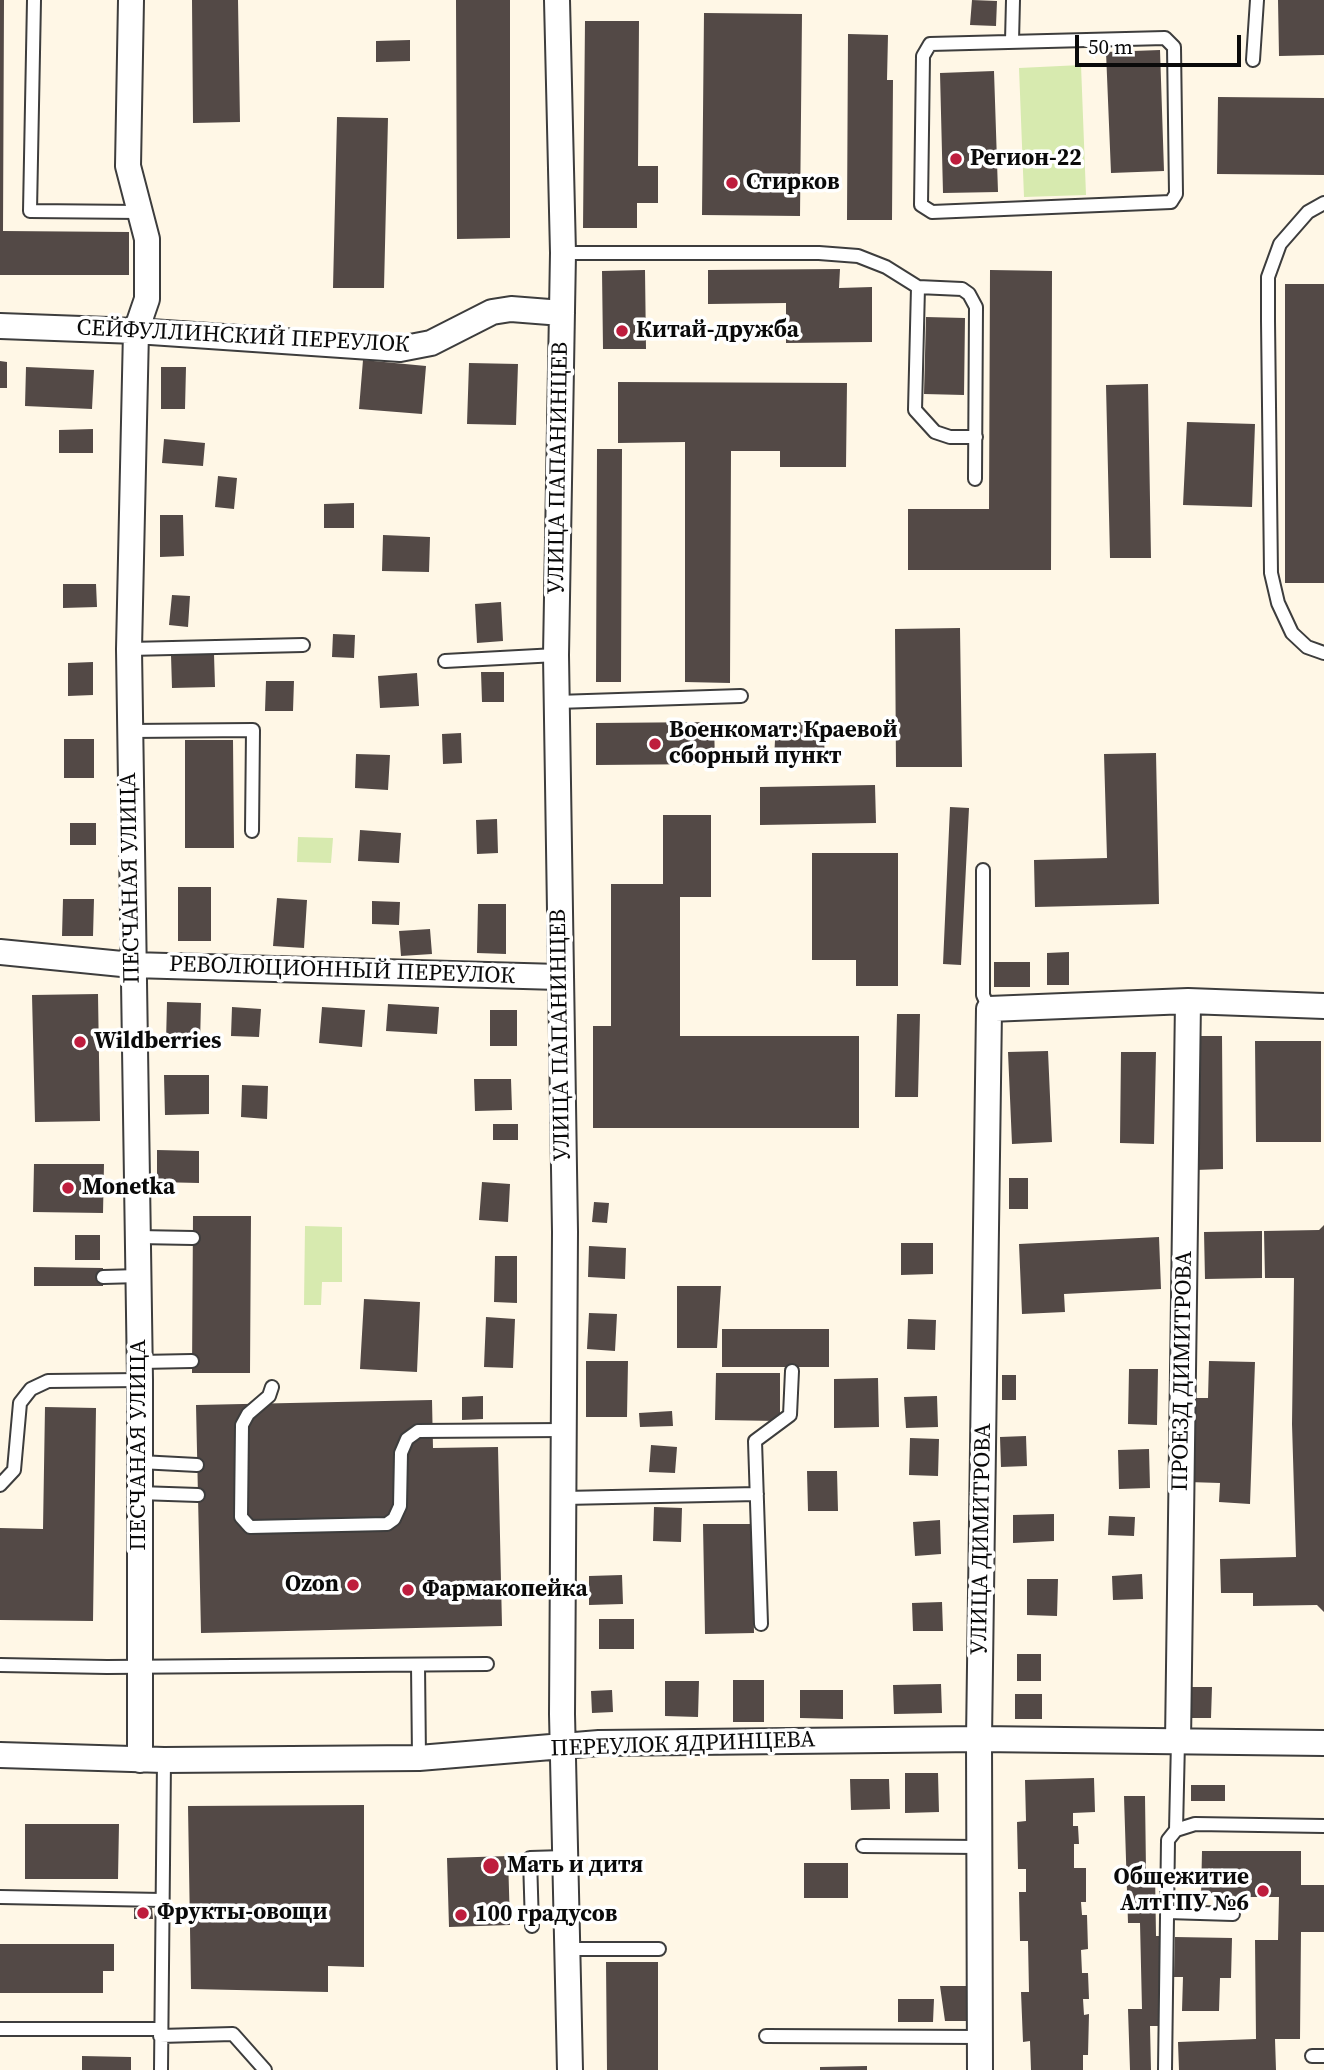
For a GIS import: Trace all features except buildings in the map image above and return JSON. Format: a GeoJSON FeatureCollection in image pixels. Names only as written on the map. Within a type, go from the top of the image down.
{"type":"FeatureCollection","features":[{"type":"Feature","properties":{"kind":"street","name":"ПЕСЧАНАЯ УЛИЦА"},"geometry":{"type":"LineString","coordinates":[[131,0],[128,166],[147,239],[147,299],[136,331],[129,649],[140,1371],[139,1666],[152,1760]]}},
{"type":"Feature","properties":{"kind":"street","name":"УЛИЦА ПАПАНИНЦЕВ"},"geometry":{"type":"LineString","coordinates":[[557,0],[563,253],[556,702],[565,1232],[564,1746],[570,2070]]}},
{"type":"Feature","properties":{"kind":"street","name":"СЕЙФУЛЛИНСКИЙ ПЕРЕУЛОК"},"geometry":{"type":"LineString","coordinates":[[0,326],[136,331],[400,349],[431,343],[492,312],[512,309],[562,313]]}},
{"type":"Feature","properties":{"kind":"street","name":"РЕВОЛЮЦИОННЫЙ ПЕРЕУЛОК"},"geometry":{"type":"LineString","coordinates":[[0,952],[132,965],[559,977]]}},
{"type":"Feature","properties":{"kind":"street"},"geometry":{"type":"LineString","coordinates":[[989,1009],[1188,1001],[1324,1006]]}},
{"type":"Feature","properties":{"kind":"street","name":"ПРОЕЗД ДИМИТРОВА"},"geometry":{"type":"LineString","coordinates":[[1178,1741],[1188,1001]]}},
{"type":"Feature","properties":{"kind":"street","name":"УЛИЦА ДИМИТРОВА"},"geometry":{"type":"LineString","coordinates":[[980,2070],[979,1739],[989,1009]]}},
{"type":"Feature","properties":{"kind":"street","name":"ПЕРЕУЛОК ЯДРИНЦЕВА"},"geometry":{"type":"LineString","coordinates":[[0,1755],[152,1760],[419,1758],[599,1743],[979,1739],[1324,1743]]}},
{"type":"Feature","properties":{"kind":"lane"},"geometry":{"type":"LineString","coordinates":[[34,0],[30,211],[140,212]]}},
{"type":"Feature","properties":{"kind":"lane"},"geometry":{"type":"LineString","coordinates":[[1012,41],[1013,0]]}},
{"type":"Feature","properties":{"kind":"lane"},"geometry":{"type":"LineString","coordinates":[[1253,60],[1258,0]]}},
{"type":"Feature","properties":{"kind":"lane"},"geometry":{"type":"LineString","coordinates":[[1165,38],[1171,41],[1174,47],[1174,199],[1163,204],[932,212],[923,208],[919,200],[924,52],[934,42],[1012,41],[1165,38]]}},
{"type":"Feature","properties":{"kind":"lane"},"geometry":{"type":"LineString","coordinates":[[1324,203],[1308,212],[1280,244],[1268,277],[1271,573],[1278,603],[1292,633],[1307,648],[1324,653]]}},
{"type":"Feature","properties":{"kind":"lane"},"geometry":{"type":"LineString","coordinates":[[563,253],[819,253],[858,256],[886,267],[918,288],[956,287],[969,294],[974,301],[975,479]]}},
{"type":"Feature","properties":{"kind":"lane"},"geometry":{"type":"LineString","coordinates":[[918,288],[915,410],[935,432],[950,438],[976,437]]}},
{"type":"Feature","properties":{"kind":"lane"},"geometry":{"type":"LineString","coordinates":[[129,649],[303,645]]}},
{"type":"Feature","properties":{"kind":"lane"},"geometry":{"type":"LineString","coordinates":[[444,661],[556,655]]}},
{"type":"Feature","properties":{"kind":"lane"},"geometry":{"type":"LineString","coordinates":[[556,702],[741,696]]}},
{"type":"Feature","properties":{"kind":"lane"},"geometry":{"type":"LineString","coordinates":[[130,731],[253,730],[252,831]]}},
{"type":"Feature","properties":{"kind":"lane"},"geometry":{"type":"LineString","coordinates":[[983,870],[983,995],[989,1009]]}},
{"type":"Feature","properties":{"kind":"lane"},"geometry":{"type":"LineString","coordinates":[[138,1237],[193,1238]]}},
{"type":"Feature","properties":{"kind":"lane"},"geometry":{"type":"LineString","coordinates":[[103,1277],[139,1276]]}},
{"type":"Feature","properties":{"kind":"lane"},"geometry":{"type":"LineString","coordinates":[[0,1485],[14,1470],[20,1403],[31,1389],[48,1381],[140,1371],[192,1361]]}},
{"type":"Feature","properties":{"kind":"lane"},"geometry":{"type":"LineString","coordinates":[[761,1625],[755,1441],[790,1415],[792,1371]]}},
{"type":"Feature","properties":{"kind":"lane"},"geometry":{"type":"LineString","coordinates":[[272,1387],[269,1396],[248,1414],[242,1425],[241,1517],[250,1527],[387,1524],[394,1519],[400,1506],[401,1453],[407,1439],[418,1432],[436,1429],[564,1430]]}},
{"type":"Feature","properties":{"kind":"lane"},"geometry":{"type":"LineString","coordinates":[[140,1462],[197,1465]]}},
{"type":"Feature","properties":{"kind":"lane"},"geometry":{"type":"LineString","coordinates":[[139,1493],[198,1495]]}},
{"type":"Feature","properties":{"kind":"lane"},"geometry":{"type":"LineString","coordinates":[[564,1498],[757,1494]]}},
{"type":"Feature","properties":{"kind":"lane"},"geometry":{"type":"LineString","coordinates":[[0,1665],[488,1664]]}},
{"type":"Feature","properties":{"kind":"lane"},"geometry":{"type":"LineString","coordinates":[[418,1665],[419,1758]]}},
{"type":"Feature","properties":{"kind":"lane"},"geometry":{"type":"LineString","coordinates":[[1176,1830],[1178,1741]]}},
{"type":"Feature","properties":{"kind":"lane"},"geometry":{"type":"LineString","coordinates":[[0,1755],[0,1770]]}},
{"type":"Feature","properties":{"kind":"lane"},"geometry":{"type":"LineString","coordinates":[[152,1760],[162,1900],[161,2070]]}},
{"type":"Feature","properties":{"kind":"lane"},"geometry":{"type":"LineString","coordinates":[[1165,2070],[1168,1840],[1176,1830],[1195,1824],[1324,1826]]}},
{"type":"Feature","properties":{"kind":"lane"},"geometry":{"type":"LineString","coordinates":[[863,1846],[979,1847]]}},
{"type":"Feature","properties":{"kind":"lane"},"geometry":{"type":"LineString","coordinates":[[532,1926],[530,1858],[565,1857]]}},
{"type":"Feature","properties":{"kind":"lane"},"geometry":{"type":"LineString","coordinates":[[0,1897],[162,1900]]}},
{"type":"Feature","properties":{"kind":"lane"},"geometry":{"type":"LineString","coordinates":[[1167,1912],[1233,1914]]}},
{"type":"Feature","properties":{"kind":"lane"},"geometry":{"type":"LineString","coordinates":[[567,1949],[659,1949]]}},
{"type":"Feature","properties":{"kind":"lane"},"geometry":{"type":"LineString","coordinates":[[0,2029],[233,2034],[265,2070]]}},
{"type":"Feature","properties":{"kind":"lane"},"geometry":{"type":"LineString","coordinates":[[766,2036],[980,2037]]}},
{"type":"Feature","properties":{"kind":"green space"},"geometry":{"type":"Polygon","coordinates":[[[1081,65],[1086,195],[1024,197],[1019,68],[1081,65]]]}},
{"type":"Feature","properties":{"kind":"green space"},"geometry":{"type":"Polygon","coordinates":[[[298,837],[333,838],[331,863],[297,862],[298,837]]]}},
{"type":"Feature","properties":{"kind":"green space"},"geometry":{"type":"Polygon","coordinates":[[[305,1226],[342,1227],[342,1282],[322,1282],[321,1305],[304,1305],[305,1226]]]}},
{"type":"Feature","properties":{"kind":"place","name":"Регион-22"},"geometry":{"type":"Point","coordinates":[956,159]}},
{"type":"Feature","properties":{"kind":"place","name":"Стирков"},"geometry":{"type":"Point","coordinates":[732,183]}},
{"type":"Feature","properties":{"kind":"place","name":"Китай-дружба"},"geometry":{"type":"Point","coordinates":[622,331]}},
{"type":"Feature","properties":{"kind":"place","name":"Военкомат: Краевой сборный пункт"},"geometry":{"type":"Point","coordinates":[655,744]}},
{"type":"Feature","properties":{"kind":"place","name":"Wildberries"},"geometry":{"type":"Point","coordinates":[80,1042]}},
{"type":"Feature","properties":{"kind":"place","name":"Monetka"},"geometry":{"type":"Point","coordinates":[68,1188]}},
{"type":"Feature","properties":{"kind":"place","name":"Ozon"},"geometry":{"type":"Point","coordinates":[353,1585]}},
{"type":"Feature","properties":{"kind":"place","name":"Фармакопейка"},"geometry":{"type":"Point","coordinates":[408,1590]}},
{"type":"Feature","properties":{"kind":"place","name":"Мать и дитя"},"geometry":{"type":"Point","coordinates":[491,1866]}},
{"type":"Feature","properties":{"kind":"place","name":"Общежитие АлтГПУ №6"},"geometry":{"type":"Point","coordinates":[1263,1891]}},
{"type":"Feature","properties":{"kind":"place","name":"Фрукты-овощи"},"geometry":{"type":"Point","coordinates":[143,1913]}},
{"type":"Feature","properties":{"kind":"place","name":"100 градусов"},"geometry":{"type":"Point","coordinates":[461,1915]}}]}
